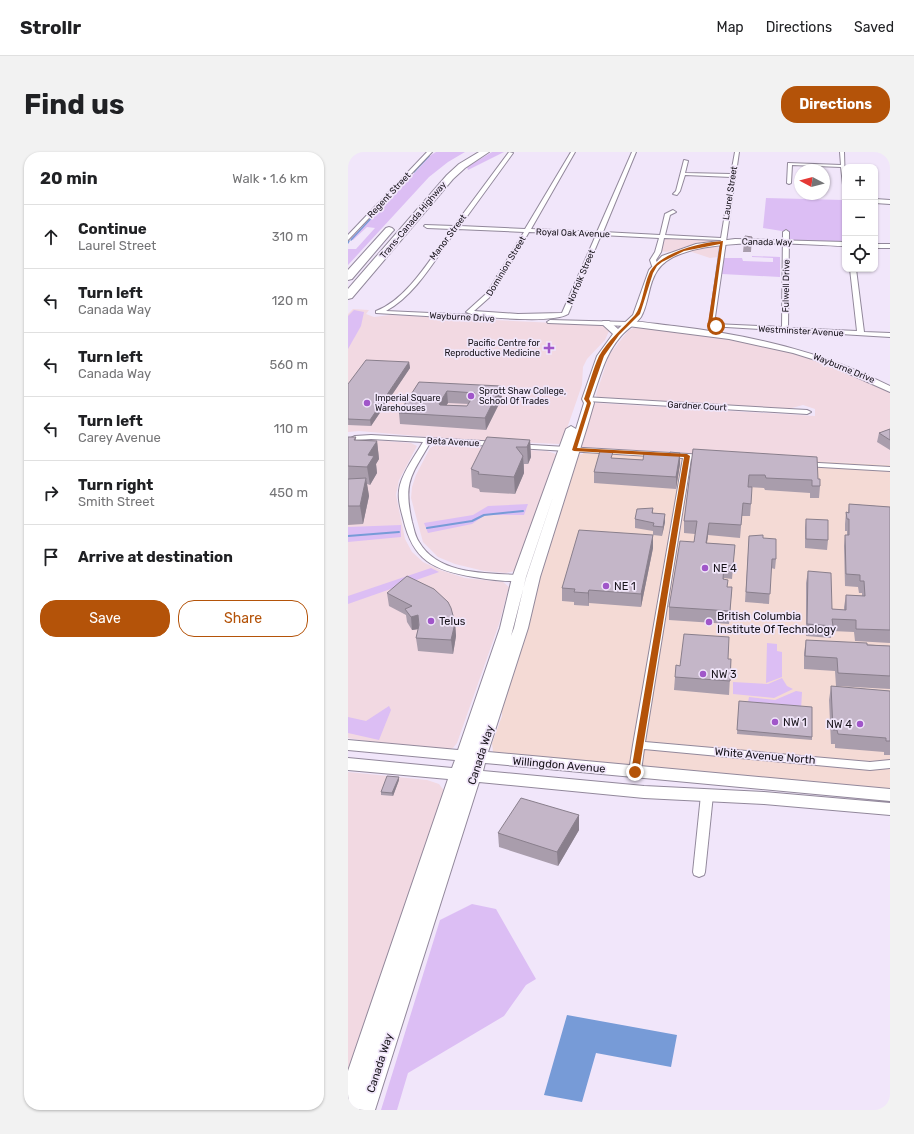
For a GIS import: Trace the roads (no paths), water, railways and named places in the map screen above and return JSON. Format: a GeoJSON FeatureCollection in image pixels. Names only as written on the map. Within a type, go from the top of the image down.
{"type":"FeatureCollection","features":[{"type":"Feature","properties":{"kind":"highway","name":"Trans-Canada Highway"},"geometry":{"type":"LineString","coordinates":[[441,172],[472,152]]}},
{"type":"Feature","properties":{"kind":"highway","name":"Trans-Canada Highway"},"geometry":{"type":"LineString","coordinates":[[348,296],[450,177],[462,166],[485,152]]}},
{"type":"Feature","properties":{"kind":"highway","name":"Trans-Canada Highway"},"geometry":{"type":"LineString","coordinates":[[348,276],[396,222]]}},
{"type":"Feature","properties":{"kind":"main road","name":"Canada Way"},"geometry":{"type":"LineString","coordinates":[[472,757],[519,578],[569,449],[589,403],[586,399],[602,356],[618,334],[638,314],[651,273],[655,266],[671,255],[722,238],[746,241],[842,244]]}},
{"type":"Feature","properties":{"kind":"main road"},"geometry":{"type":"LineString","coordinates":[[878,246],[890,246]]}},
{"type":"Feature","properties":{"kind":"main road"},"geometry":{"type":"LineString","coordinates":[[606,323],[618,334]]}},
{"type":"Feature","properties":{"kind":"main road","name":"Canada Way"},"geometry":{"type":"LineString","coordinates":[[348,1102],[472,757],[522,628],[533,578],[569,449]]}},
{"type":"Feature","properties":{"kind":"main road","name":"Willingdon Avenue"},"geometry":{"type":"LineString","coordinates":[[348,745],[890,795]]}},
{"type":"Feature","properties":{"kind":"main road","name":"Willingdon Avenue"},"geometry":{"type":"LineString","coordinates":[[348,764],[644,792],[764,798],[890,809]]}},
{"type":"Feature","properties":{"kind":"main road","name":"Canada Way"},"geometry":{"type":"LineString","coordinates":[[364,1110],[466,775]]}},
{"type":"Feature","properties":{"kind":"street","name":"Regent Street"},"geometry":{"type":"LineString","coordinates":[[348,238],[430,152]]}},
{"type":"Feature","properties":{"kind":"street","name":"Dominion Street"},"geometry":{"type":"LineString","coordinates":[[566,313],[559,316],[538,316],[473,313],[469,310],[488,297],[573,152]]}},
{"type":"Feature","properties":{"kind":"street","name":"Norfolk Street"},"geometry":{"type":"LineString","coordinates":[[566,313],[634,152]]}},
{"type":"Feature","properties":{"kind":"street","name":"Laurel Street"},"geometry":{"type":"LineString","coordinates":[[711,325],[710,323],[722,238],[737,152]]}},
{"type":"Feature","properties":{"kind":"street"},"geometry":{"type":"LineString","coordinates":[[842,152],[843,164]]}},
{"type":"Feature","properties":{"kind":"street","name":"Manor Street"},"geometry":{"type":"LineString","coordinates":[[378,312],[397,302],[408,292],[511,153]]}},
{"type":"Feature","properties":{"kind":"street"},"geometry":{"type":"LineString","coordinates":[[675,194],[678,191],[686,161]]}},
{"type":"Feature","properties":{"kind":"street"},"geometry":{"type":"LineString","coordinates":[[789,183],[790,164],[842,166]]}},
{"type":"Feature","properties":{"kind":"street"},"geometry":{"type":"LineString","coordinates":[[683,174],[733,176]]}},
{"type":"Feature","properties":{"kind":"street"},"geometry":{"type":"LineString","coordinates":[[878,201],[890,202]]}},
{"type":"Feature","properties":{"kind":"street"},"geometry":{"type":"LineString","coordinates":[[655,266],[653,260],[658,252],[668,214],[673,212]]}},
{"type":"Feature","properties":{"kind":"street","name":"Royal Oak Avenue"},"geometry":{"type":"LineString","coordinates":[[426,226],[722,238]]}},
{"type":"Feature","properties":{"kind":"street","name":"Fulwell Drive"},"geometry":{"type":"LineString","coordinates":[[785,330],[786,232]]}},
{"type":"Feature","properties":{"kind":"street"},"geometry":{"type":"LineString","coordinates":[[658,252],[671,255]]}},
{"type":"Feature","properties":{"kind":"street"},"geometry":{"type":"LineString","coordinates":[[853,272],[861,334]]}},
{"type":"Feature","properties":{"kind":"street","name":"Wayburne Drive"},"geometry":{"type":"LineString","coordinates":[[378,312],[552,322],[629,323]]}},
{"type":"Feature","properties":{"kind":"street","name":"Wayburne Drive"},"geometry":{"type":"LineString","coordinates":[[545,321],[566,320],[629,323],[799,349],[855,366],[885,381],[890,389]]}},
{"type":"Feature","properties":{"kind":"street","name":"Westminster Avenue"},"geometry":{"type":"LineString","coordinates":[[711,325],[890,335]]}},
{"type":"Feature","properties":{"kind":"street","name":"Gardner Court"},"geometry":{"type":"LineString","coordinates":[[586,399],[807,412]]}},
{"type":"Feature","properties":{"kind":"street","name":"Beta Avenue"},"geometry":{"type":"LineString","coordinates":[[355,438],[371,437],[428,440],[716,458]]}},
{"type":"Feature","properties":{"kind":"street"},"geometry":{"type":"LineString","coordinates":[[428,440],[409,474],[403,489],[404,501],[412,537],[416,544],[430,559],[451,569],[478,575],[519,578]]}},
{"type":"Feature","properties":{"kind":"street"},"geometry":{"type":"LineString","coordinates":[[635,772],[687,456]]}},
{"type":"Feature","properties":{"kind":"street"},"geometry":{"type":"LineString","coordinates":[[799,463],[890,469]]}},
{"type":"Feature","properties":{"kind":"street","name":"White Avenue North"},"geometry":{"type":"LineString","coordinates":[[640,745],[870,766],[890,764]]}},
{"type":"Feature","properties":{"kind":"street"},"geometry":{"type":"LineString","coordinates":[[698,872],[707,795]]}},
{"type":"Feature","properties":{"kind":"water"},"geometry":{"type":"Polygon","coordinates":[[[567,1015],[677,1035],[671,1067],[596,1053],[582,1102],[544,1095],[567,1015]]]}},
{"type":"Feature","properties":{"kind":"waterway"},"geometry":{"type":"LineString","coordinates":[[414,172],[429,156]]}},
{"type":"Feature","properties":{"kind":"waterway"},"geometry":{"type":"LineString","coordinates":[[351,240],[411,175]]}},
{"type":"Feature","properties":{"kind":"waterway"},"geometry":{"type":"LineString","coordinates":[[427,528],[472,521],[484,515],[523,511]]}},
{"type":"Feature","properties":{"kind":"waterway"},"geometry":{"type":"LineString","coordinates":[[348,536],[399,532]]}},
{"type":"Feature","properties":{"kind":"place","name":"Pacific Centre for Reproductive Medicine"},"geometry":{"type":"Point","coordinates":[549,348]}},
{"type":"Feature","properties":{"kind":"place","name":"Sprott Shaw College, School Of Trades"},"geometry":{"type":"Point","coordinates":[471,396]}},
{"type":"Feature","properties":{"kind":"place","name":"Imperial Square Warehouses"},"geometry":{"type":"Point","coordinates":[367,403]}},
{"type":"Feature","properties":{"kind":"place","name":"NE 4"},"geometry":{"type":"Point","coordinates":[705,568]}},
{"type":"Feature","properties":{"kind":"place","name":"NE 1"},"geometry":{"type":"Point","coordinates":[606,586]}},
{"type":"Feature","properties":{"kind":"place","name":"Telus"},"geometry":{"type":"Point","coordinates":[431,621]}},
{"type":"Feature","properties":{"kind":"place","name":"British Columbia Institute Of Technology"},"geometry":{"type":"Point","coordinates":[709,622]}},
{"type":"Feature","properties":{"kind":"place","name":"NW 3"},"geometry":{"type":"Point","coordinates":[703,674]}},
{"type":"Feature","properties":{"kind":"place","name":"NW 1"},"geometry":{"type":"Point","coordinates":[775,722]}},
{"type":"Feature","properties":{"kind":"place","name":"NW 4"},"geometry":{"type":"Point","coordinates":[860,724]}}]}
